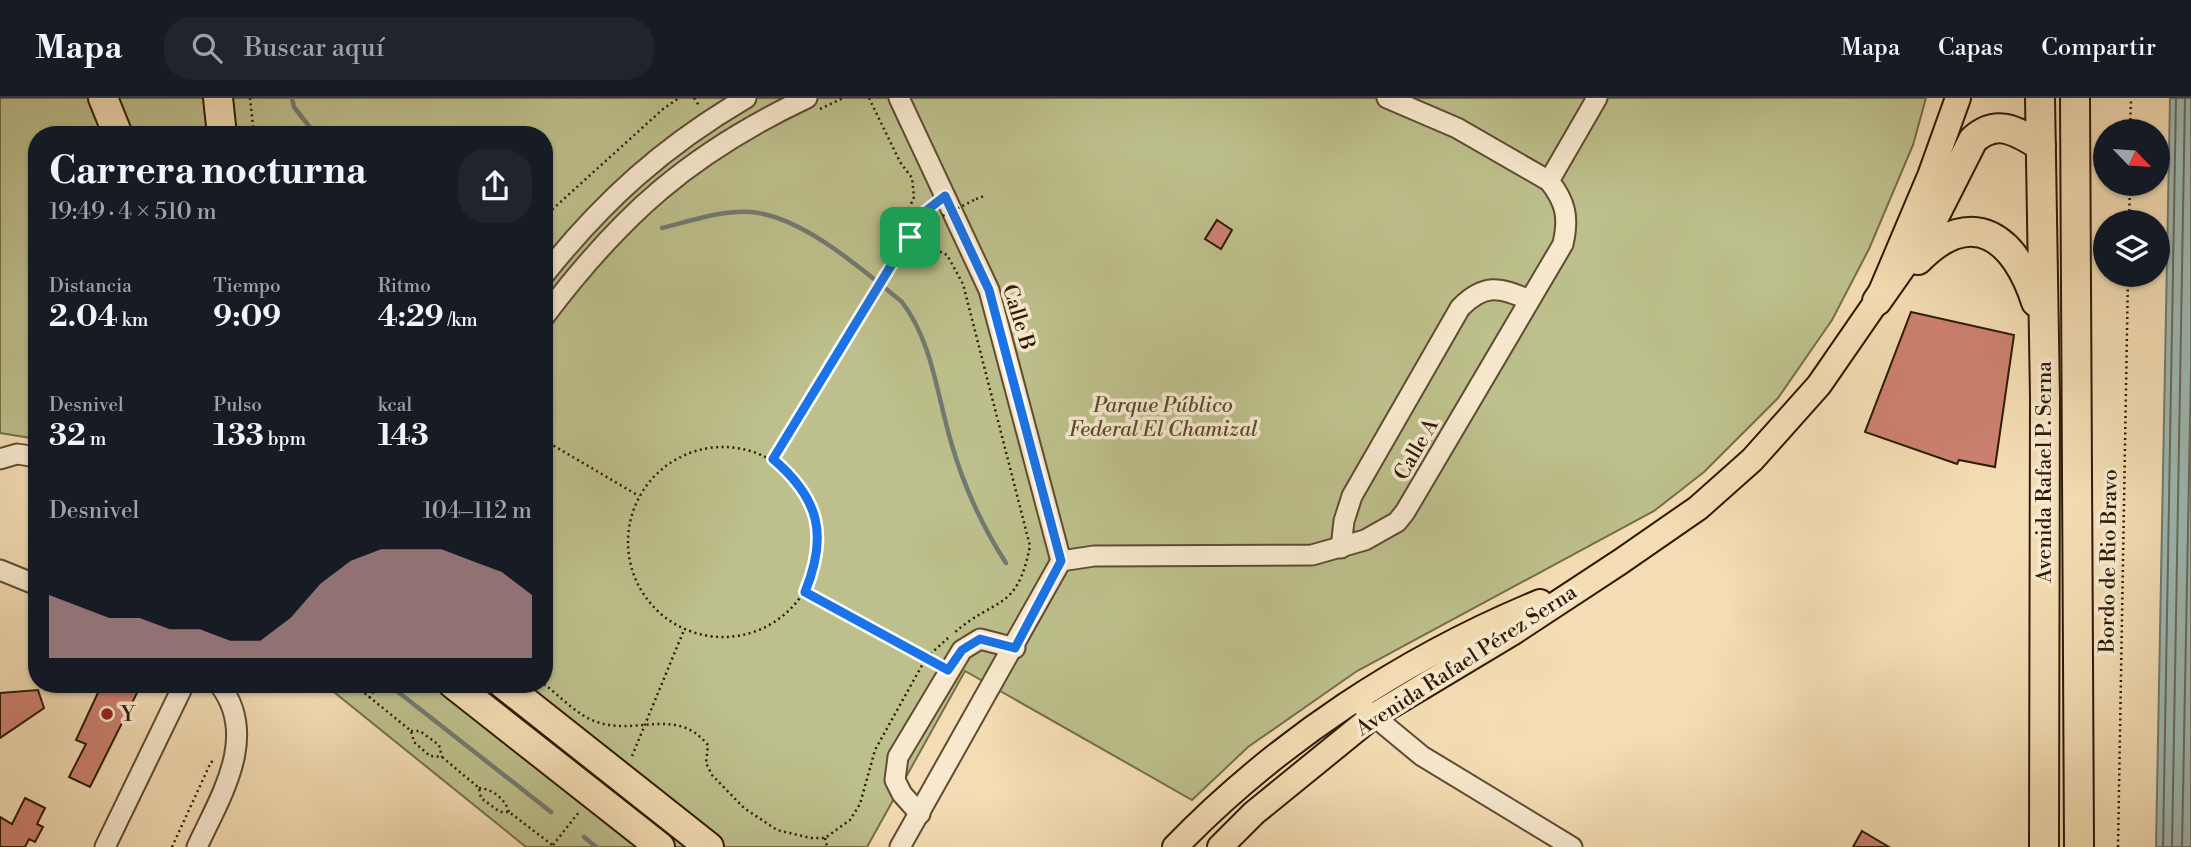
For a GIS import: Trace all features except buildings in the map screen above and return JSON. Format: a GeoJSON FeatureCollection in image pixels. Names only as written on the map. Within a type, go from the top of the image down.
{"type":"FeatureCollection","features":[{"type":"Feature","properties":{"kind":"highway"},"geometry":{"type":"LineString","coordinates":[[103,98],[114,126]]}},
{"type":"Feature","properties":{"kind":"highway"},"geometry":{"type":"LineString","coordinates":[[218,98],[221,126]]}},
{"type":"Feature","properties":{"kind":"highway","name":"Avenida Rafael P. Serna"},"geometry":{"type":"LineString","coordinates":[[2040,98],[2044,847]]}},
{"type":"Feature","properties":{"kind":"highway","name":"Avenida Rafael P. Serna"},"geometry":{"type":"LineString","coordinates":[[2075,98],[2079,847]]}},
{"type":"Feature","properties":{"kind":"highway"},"geometry":{"type":"LineString","coordinates":[[1877,302],[1929,227],[1973,140],[1995,127],[2008,127],[2040,146]]}},
{"type":"Feature","properties":{"kind":"highway"},"geometry":{"type":"LineString","coordinates":[[1877,302],[1944,237],[1974,232],[2000,241],[2020,261],[2043,322]]}},
{"type":"Feature","properties":{"kind":"highway"},"geometry":{"type":"LineString","coordinates":[[464,693],[660,847]]}},
{"type":"Feature","properties":{"kind":"highway"},"geometry":{"type":"LineString","coordinates":[[514,693],[709,847]]}},
{"type":"Feature","properties":{"kind":"main road","name":"Avenida Rafael Pérez Serna"},"geometry":{"type":"LineString","coordinates":[[1175,847],[1262,766],[1364,708],[1512,633],[1698,508],[1752,460],[1819,385],[1877,302],[1930,176],[1958,98]]}},
{"type":"Feature","properties":{"kind":"main road","name":"Avenida Rafael Pérez Serna"},"geometry":{"type":"LineString","coordinates":[[1220,847],[1364,708]]}},
{"type":"Feature","properties":{"kind":"street"},"geometry":{"type":"LineString","coordinates":[[553,265],[623,187],[692,130],[746,98]]}},
{"type":"Feature","properties":{"kind":"street","name":"Calle B"},"geometry":{"type":"LineString","coordinates":[[900,98],[989,290],[1061,561]]}},
{"type":"Feature","properties":{"kind":"street"},"geometry":{"type":"LineString","coordinates":[[1387,98],[1457,128],[1549,181],[1597,98]]}},
{"type":"Feature","properties":{"kind":"street"},"geometry":{"type":"LineString","coordinates":[[553,316],[585,262],[644,201],[713,148],[813,104]]}},
{"type":"Feature","properties":{"kind":"street","name":"Calle A"},"geometry":{"type":"LineString","coordinates":[[1061,561],[1094,556],[1312,555],[1382,533],[1405,512],[1563,244],[1567,225],[1566,208],[1560,194],[1549,181]]}},
{"type":"Feature","properties":{"kind":"street"},"geometry":{"type":"LineString","coordinates":[[1341,548],[1344,520],[1352,496],[1460,308],[1472,295],[1488,289],[1510,291],[1530,300]]}},
{"type":"Feature","properties":{"kind":"street"},"geometry":{"type":"LineString","coordinates":[[0,459],[17,454],[28,456]]}},
{"type":"Feature","properties":{"kind":"street"},"geometry":{"type":"LineString","coordinates":[[901,847],[1015,648],[1061,561]]}},
{"type":"Feature","properties":{"kind":"street"},"geometry":{"type":"LineString","coordinates":[[0,570],[28,581]]}},
{"type":"Feature","properties":{"kind":"street"},"geometry":{"type":"LineString","coordinates":[[920,814],[902,794],[895,780],[898,757],[962,650],[980,639],[1015,648]]}},
{"type":"Feature","properties":{"kind":"street"},"geometry":{"type":"LineString","coordinates":[[105,847],[180,693]]}},
{"type":"Feature","properties":{"kind":"street"},"geometry":{"type":"LineString","coordinates":[[197,847],[233,768],[237,747],[233,710],[224,693]]}},
{"type":"Feature","properties":{"kind":"street"},"geometry":{"type":"LineString","coordinates":[[1364,708],[1422,756],[1572,847]]}},
{"type":"Feature","properties":{"kind":"path"},"geometry":{"type":"LineString","coordinates":[[250,98],[253,126]]}},
{"type":"Feature","properties":{"kind":"path"},"geometry":{"type":"LineString","coordinates":[[553,209],[663,109],[679,98]]}},
{"type":"Feature","properties":{"kind":"path"},"geometry":{"type":"LineString","coordinates":[[694,98],[700,107]]}},
{"type":"Feature","properties":{"kind":"path"},"geometry":{"type":"LineString","coordinates":[[813,104],[842,98]]}},
{"type":"Feature","properties":{"kind":"path"},"geometry":{"type":"LineString","coordinates":[[553,691],[588,719],[600,723],[644,726],[677,723],[698,734],[708,745],[706,763],[712,775],[744,808],[777,830],[810,838],[825,838],[850,820],[860,804],[875,750],[926,658],[970,619],[1002,604],[1025,572],[1030,546],[963,284],[947,255],[910,237],[904,220],[914,197],[912,178],[900,162],[869,98]]}},
{"type":"Feature","properties":{"kind":"path"},"geometry":{"type":"LineString","coordinates":[[2130,119],[2131,98]]}},
{"type":"Feature","properties":{"kind":"path"},"geometry":{"type":"LineString","coordinates":[[773,459],[892,264],[919,227],[926,207],[945,196]]}},
{"type":"Feature","properties":{"kind":"path"},"geometry":{"type":"LineString","coordinates":[[919,227],[984,196]]}},
{"type":"Feature","properties":{"kind":"path","name":"Bordo de Rio Bravo"},"geometry":{"type":"LineString","coordinates":[[2118,847],[2128,287]]}},
{"type":"Feature","properties":{"kind":"path"},"geometry":{"type":"LineString","coordinates":[[553,445],[639,496]]}},
{"type":"Feature","properties":{"kind":"path"},"geometry":{"type":"LineString","coordinates":[[713,446],[744,448],[773,459],[796,479],[812,505],[817,524],[816,564],[805,592],[787,614],[764,629],[738,637],[711,638],[684,630],[658,613],[639,588],[628,558],[628,526],[639,496],[666,466],[684,454],[713,446]]}},
{"type":"Feature","properties":{"kind":"path"},"geometry":{"type":"LineString","coordinates":[[805,592],[948,670]]}},
{"type":"Feature","properties":{"kind":"path"},"geometry":{"type":"LineString","coordinates":[[618,774],[630,760],[684,630]]}},
{"type":"Feature","properties":{"kind":"path"},"geometry":{"type":"LineString","coordinates":[[364,693],[411,732],[414,742],[430,756],[442,757],[479,788],[489,789],[506,803],[509,812],[554,846],[580,811]]}},
{"type":"Feature","properties":{"kind":"path"},"geometry":{"type":"LineString","coordinates":[[369,698],[373,693]]}},
{"type":"Feature","properties":{"kind":"path"},"geometry":{"type":"LineString","coordinates":[[411,732],[420,731],[439,745],[442,757]]}},
{"type":"Feature","properties":{"kind":"path"},"geometry":{"type":"LineString","coordinates":[[479,788],[481,798],[500,812],[509,812]]}},
{"type":"Feature","properties":{"kind":"path"},"geometry":{"type":"LineString","coordinates":[[825,838],[827,847]]}},
{"type":"Feature","properties":{"kind":"green space","name":"Parque Público Federal El Chamizal"},"geometry":{"type":"Polygon","coordinates":[[[0,98],[1926,98],[1913,145],[1869,249],[1832,320],[1778,398],[1704,472],[1654,511],[1357,671],[1248,747],[1192,800],[965,671],[867,847],[526,847],[335,693],[553,693],[553,126],[28,126],[28,438],[0,433],[0,98]]]}},
{"type":"Feature","properties":{"kind":"water"},"geometry":{"type":"Polygon","coordinates":[[[2170,98],[2191,98],[2191,847],[2156,847],[2166,287],[2170,287],[2170,98]]]}},
{"type":"Feature","properties":{"kind":"waterway"},"geometry":{"type":"LineString","coordinates":[[292,98],[294,107],[309,126]]}},
{"type":"Feature","properties":{"kind":"waterway"},"geometry":{"type":"LineString","coordinates":[[662,228],[729,213],[751,212],[771,216],[791,223],[831,246],[902,302],[927,351],[951,442],[967,489],[1006,563]]}},
{"type":"Feature","properties":{"kind":"waterway"},"geometry":{"type":"LineString","coordinates":[[399,693],[551,812]]}},
{"type":"Feature","properties":{"kind":"waterway"},"geometry":{"type":"LineString","coordinates":[[584,837],[596,847]]}},
{"type":"Feature","properties":{"kind":"place","name":"Y"},"geometry":{"type":"Point","coordinates":[107,714]}},
{"type":"Feature","properties":{"kind":"route"},"geometry":{"type":"LineString","coordinates":[[945,196],[989,290],[1061,561],[1015,648],[980,639],[962,650],[948,670],[805,592],[816,564],[819,534],[812,505],[796,479],[773,459],[836,352],[910,237],[919,227],[926,207],[945,196]]}}]}
